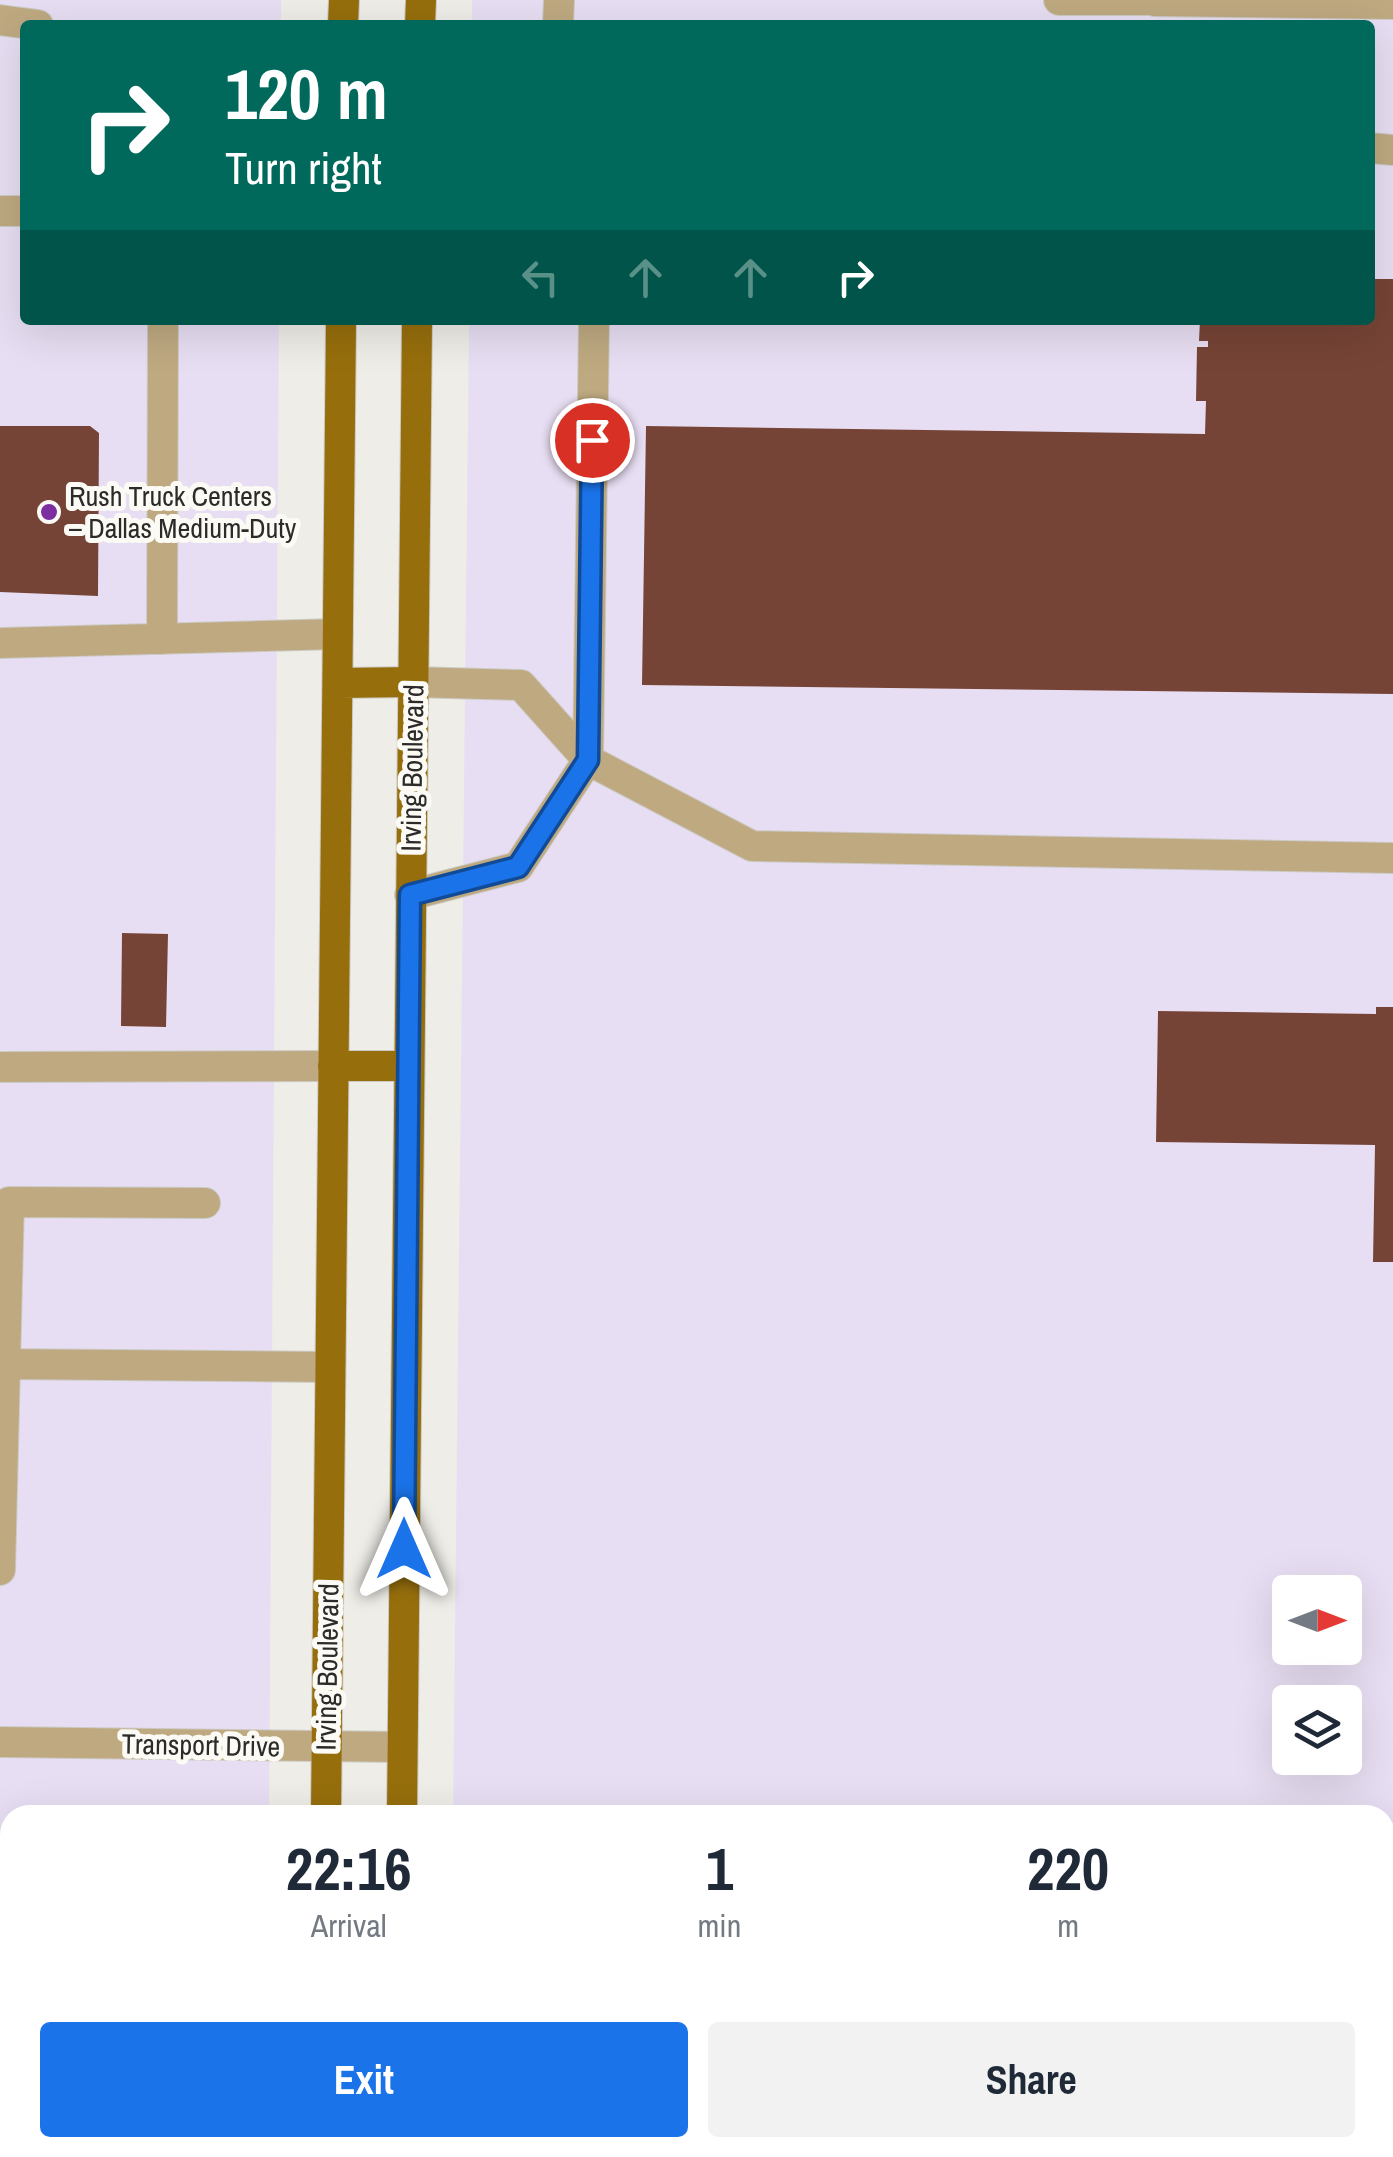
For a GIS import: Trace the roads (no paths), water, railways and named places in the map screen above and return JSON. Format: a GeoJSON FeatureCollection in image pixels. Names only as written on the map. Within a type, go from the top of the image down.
{"type":"FeatureCollection","features":[{"type":"Feature","properties":{"kind":"main road","name":"Irving Boulevard"},"geometry":{"type":"LineString","coordinates":[[326,1805],[341,325]]}},
{"type":"Feature","properties":{"kind":"main road","name":"Irving Boulevard"},"geometry":{"type":"LineString","coordinates":[[402,1805],[417,325]]}},
{"type":"Feature","properties":{"kind":"main road"},"geometry":{"type":"LineString","coordinates":[[338,683],[412,682]]}},
{"type":"Feature","properties":{"kind":"main road"},"geometry":{"type":"LineString","coordinates":[[333,1066],[408,1066]]}},
{"type":"Feature","properties":{"kind":"street"},"geometry":{"type":"LineString","coordinates":[[1059,0],[1393,4]]}},
{"type":"Feature","properties":{"kind":"street"},"geometry":{"type":"LineString","coordinates":[[162,639],[163,325]]}},
{"type":"Feature","properties":{"kind":"street"},"geometry":{"type":"LineString","coordinates":[[410,895],[518,867],[588,760],[594,325]]}},
{"type":"Feature","properties":{"kind":"street"},"geometry":{"type":"LineString","coordinates":[[0,643],[338,634]]}},
{"type":"Feature","properties":{"kind":"street"},"geometry":{"type":"LineString","coordinates":[[412,682],[521,685],[588,760],[752,846],[1393,858]]}},
{"type":"Feature","properties":{"kind":"street"},"geometry":{"type":"LineString","coordinates":[[0,1067],[333,1066]]}},
{"type":"Feature","properties":{"kind":"street"},"geometry":{"type":"LineString","coordinates":[[0,1570],[2,1364],[9,1202],[204,1203]]}},
{"type":"Feature","properties":{"kind":"street"},"geometry":{"type":"LineString","coordinates":[[2,1364],[330,1367]]}},
{"type":"Feature","properties":{"kind":"street","name":"Transport Drive"},"geometry":{"type":"LineString","coordinates":[[0,1742],[402,1747]]}},
{"type":"Feature","properties":{"kind":"place","name":"Rush Truck Centers – Dallas Medium-Duty"},"geometry":{"type":"Point","coordinates":[49,512]}}]}
